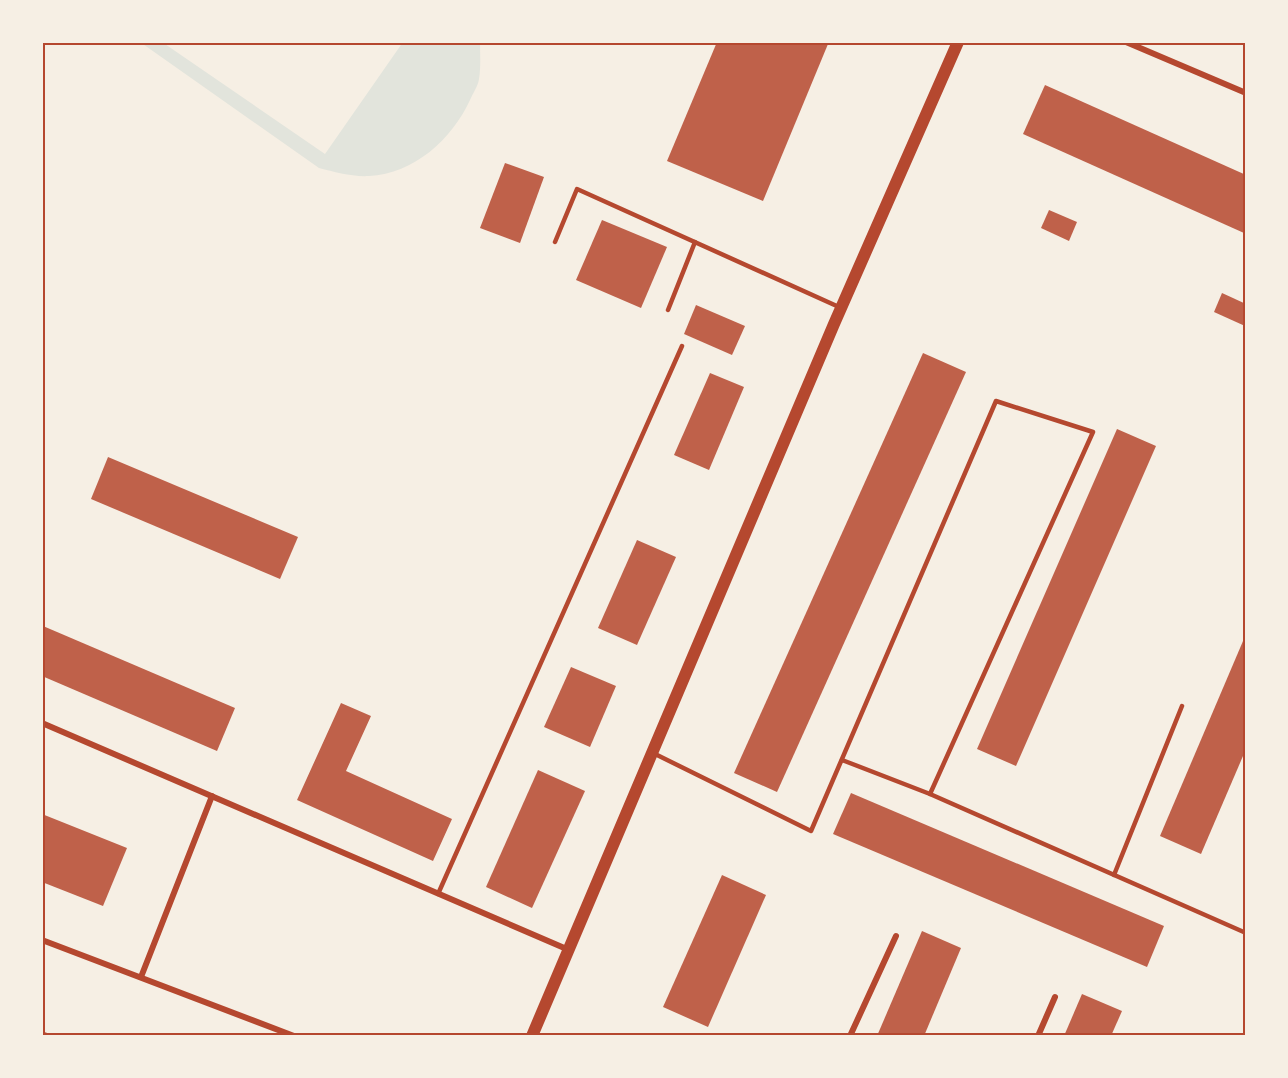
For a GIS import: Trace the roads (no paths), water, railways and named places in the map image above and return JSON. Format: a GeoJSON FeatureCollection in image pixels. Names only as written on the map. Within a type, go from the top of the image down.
{"type":"FeatureCollection","features":[{"type":"Feature","properties":{"kind":"main road"},"geometry":{"type":"LineString","coordinates":[[532,1036],[841,308],[958,42]]}},
{"type":"Feature","properties":{"kind":"street"},"geometry":{"type":"LineString","coordinates":[[1126,42],[1246,93]]}},
{"type":"Feature","properties":{"kind":"street"},"geometry":{"type":"LineString","coordinates":[[42,723],[569,950]]}},
{"type":"Feature","properties":{"kind":"street"},"geometry":{"type":"LineString","coordinates":[[141,977],[212,796]]}},
{"type":"Feature","properties":{"kind":"street"},"geometry":{"type":"LineString","coordinates":[[850,1036],[896,936]]}},
{"type":"Feature","properties":{"kind":"street"},"geometry":{"type":"LineString","coordinates":[[42,940],[294,1036]]}},
{"type":"Feature","properties":{"kind":"street"},"geometry":{"type":"LineString","coordinates":[[1038,1036],[1055,998]]}},
{"type":"Feature","properties":{"kind":"lane"},"geometry":{"type":"LineString","coordinates":[[555,242],[577,189],[841,308]]}},
{"type":"Feature","properties":{"kind":"lane"},"geometry":{"type":"LineString","coordinates":[[668,310],[695,242]]}},
{"type":"Feature","properties":{"kind":"lane"},"geometry":{"type":"LineString","coordinates":[[438,894],[682,345]]}},
{"type":"Feature","properties":{"kind":"lane"},"geometry":{"type":"LineString","coordinates":[[653,753],[811,831],[996,401],[1094,432],[930,794]]}},
{"type":"Feature","properties":{"kind":"lane"},"geometry":{"type":"LineString","coordinates":[[1114,875],[1182,706]]}},
{"type":"Feature","properties":{"kind":"lane"},"geometry":{"type":"LineString","coordinates":[[842,760],[930,794],[1246,933]]}}]}
